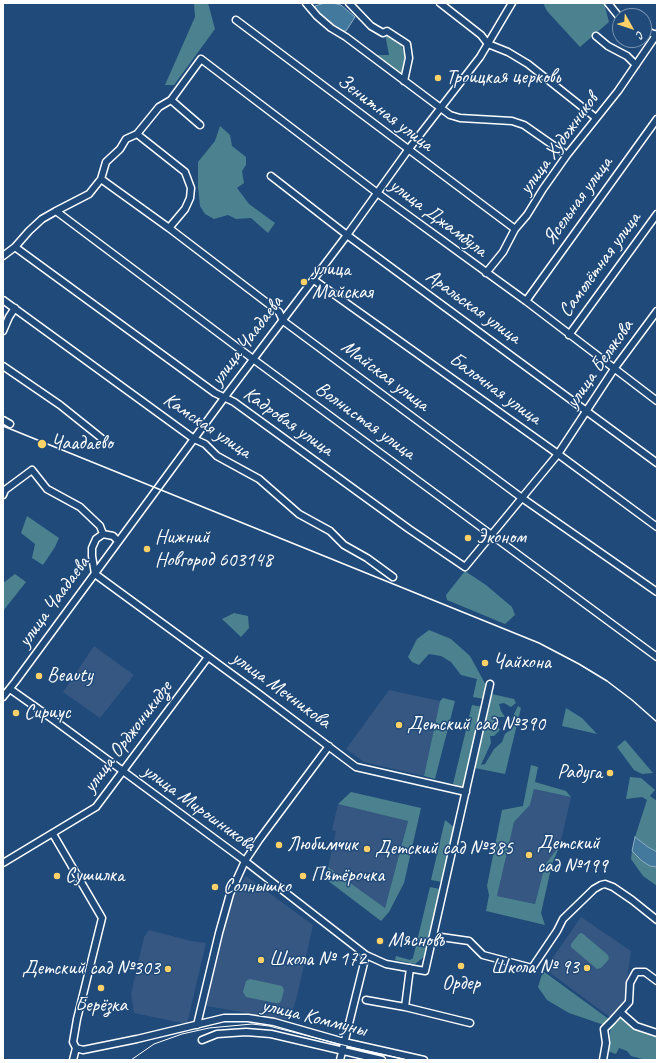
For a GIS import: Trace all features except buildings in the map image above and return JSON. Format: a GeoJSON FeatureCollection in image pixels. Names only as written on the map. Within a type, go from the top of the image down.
{"type":"FeatureCollection","features":[{"type":"Feature","properties":{"kind":"street"},"geometry":{"type":"LineString","coordinates":[[306,3],[330,28],[346,37],[450,115],[460,118],[512,121],[524,125],[567,155]]}},
{"type":"Feature","properties":{"kind":"street"},"geometry":{"type":"LineString","coordinates":[[349,3],[371,26],[383,34],[387,31],[407,44],[410,58],[404,81]]}},
{"type":"Feature","properties":{"kind":"street"},"geometry":{"type":"LineString","coordinates":[[440,3],[481,34],[488,44],[508,52],[528,64],[596,118]]}},
{"type":"Feature","properties":{"kind":"street","name":"улица Чаадаева"},"geometry":{"type":"LineString","coordinates":[[3,696],[10,690],[118,541],[253,359],[314,280],[408,150],[480,57],[512,3]]}},
{"type":"Feature","properties":{"kind":"street","name":"Зенитная улица"},"geometry":{"type":"LineString","coordinates":[[236,20],[515,230]]}},
{"type":"Feature","properties":{"kind":"street","name":"улица Художников"},"geometry":{"type":"LineString","coordinates":[[486,273],[503,252],[515,230],[527,215],[567,155],[618,91],[656,34]]}},
{"type":"Feature","properties":{"kind":"street"},"geometry":{"type":"LineString","coordinates":[[596,36],[608,46],[627,56],[636,65]]}},
{"type":"Feature","properties":{"kind":"street","name":"улица Джамбула"},"geometry":{"type":"LineString","coordinates":[[171,100],[201,59],[377,192],[526,301],[657,401]]}},
{"type":"Feature","properties":{"kind":"street"},"geometry":{"type":"LineString","coordinates":[[3,256],[15,248],[29,231],[42,219],[89,194],[101,179],[106,162],[120,149],[126,139],[137,134],[159,107],[171,100],[200,124]]}},
{"type":"Feature","properties":{"kind":"street","name":"Ясельная улица"},"geometry":{"type":"LineString","coordinates":[[526,301],[657,119]]}},
{"type":"Feature","properties":{"kind":"street"},"geometry":{"type":"LineString","coordinates":[[137,134],[185,172],[191,188],[190,198],[185,209],[169,228]]}},
{"type":"Feature","properties":{"kind":"street","name":"Аральская улица"},"geometry":{"type":"LineString","coordinates":[[271,176],[347,235],[657,463]]}},
{"type":"Feature","properties":{"kind":"street","name":"Майская улица"},"geometry":{"type":"LineString","coordinates":[[101,179],[169,228],[279,312],[283,321],[522,498],[657,592]]}},
{"type":"Feature","properties":{"kind":"street","name":"Волнистая улица"},"geometry":{"type":"LineString","coordinates":[[56,211],[253,359],[657,657]]}},
{"type":"Feature","properties":{"kind":"street","name":"Самолётная улица"},"geometry":{"type":"LineString","coordinates":[[569,334],[657,214]]}},
{"type":"Feature","properties":{"kind":"street","name":"Кадровая улица"},"geometry":{"type":"LineString","coordinates":[[15,248],[215,393],[234,402],[466,567]]}},
{"type":"Feature","properties":{"kind":"street","name":"Балочная улица"},"geometry":{"type":"LineString","coordinates":[[314,280],[558,454],[657,527]]}},
{"type":"Feature","properties":{"kind":"street","name":"Камская улица"},"geometry":{"type":"LineString","coordinates":[[3,300],[194,439],[205,444],[217,456],[259,479],[299,514],[330,531],[344,545],[367,558],[393,578]]}},
{"type":"Feature","properties":{"kind":"street"},"geometry":{"type":"LineString","coordinates":[[3,331],[15,308]]}},
{"type":"Feature","properties":{"kind":"street","name":"улица Белякова"},"geometry":{"type":"LineString","coordinates":[[466,567],[558,454],[588,411],[614,369],[657,311]]}},
{"type":"Feature","properties":{"kind":"street"},"geometry":{"type":"LineString","coordinates":[[3,366],[60,406],[104,440]]}},
{"type":"Feature","properties":{"kind":"street"},"geometry":{"type":"LineString","coordinates":[[3,420],[10,424]]}},
{"type":"Feature","properties":{"kind":"street"},"geometry":{"type":"LineString","coordinates":[[3,494],[5,490],[32,470],[47,489],[80,507],[100,526],[103,534]]}},
{"type":"Feature","properties":{"kind":"street"},"geometry":{"type":"LineString","coordinates":[[95,574],[92,548],[96,539],[103,534],[112,536],[118,541]]}},
{"type":"Feature","properties":{"kind":"street","name":"улица Мечникова"},"geometry":{"type":"LineString","coordinates":[[95,574],[356,767],[466,792]]}},
{"type":"Feature","properties":{"kind":"street","name":"улица Орджоникидзе"},"geometry":{"type":"LineString","coordinates":[[3,863],[96,807],[208,657]]}},
{"type":"Feature","properties":{"kind":"street"},"geometry":{"type":"LineString","coordinates":[[340,1060],[366,955],[386,964],[425,971],[490,684]]}},
{"type":"Feature","properties":{"kind":"street","name":"улица Мирошникова"},"geometry":{"type":"LineString","coordinates":[[10,690],[51,718],[245,861],[366,955]]}},
{"type":"Feature","properties":{"kind":"street"},"geometry":{"type":"LineString","coordinates":[[197,1025],[230,894],[245,861],[258,840],[329,746]]}},
{"type":"Feature","properties":{"kind":"street"},"geometry":{"type":"LineString","coordinates":[[53,834],[102,918],[73,1042],[76,1048],[73,1060]]}},
{"type":"Feature","properties":{"kind":"street"},"geometry":{"type":"LineString","coordinates":[[434,936],[469,941],[483,955],[532,968],[557,931],[563,919],[601,884],[613,887],[657,920]]}},
{"type":"Feature","properties":{"kind":"street"},"geometry":{"type":"LineString","coordinates":[[406,1007],[410,968]]}},
{"type":"Feature","properties":{"kind":"street"},"geometry":{"type":"LineString","coordinates":[[603,1060],[606,1044],[604,1029],[629,1002],[630,983],[636,972],[645,972],[657,981]]}},
{"type":"Feature","properties":{"kind":"street"},"geometry":{"type":"LineString","coordinates":[[366,1000],[406,1007],[470,1024]]}},
{"type":"Feature","properties":{"kind":"street"},"geometry":{"type":"LineString","coordinates":[[620,1012],[636,1026],[657,1033]]}},
{"type":"Feature","properties":{"kind":"street","name":"улица Коммуны"},"geometry":{"type":"LineString","coordinates":[[76,1048],[84,1050],[224,1018],[248,1018],[274,1022],[382,1060]]}},
{"type":"Feature","properties":{"kind":"street","name":"улица Коммуны"},"geometry":{"type":"LineString","coordinates":[[202,1040],[217,1034],[246,1032],[271,1034],[424,1060]]}},
{"type":"Feature","properties":{"kind":"shaded area"},"geometry":{"type":"Polygon","coordinates":[[[325,3],[341,5],[355,17],[346,31],[340,31],[318,13],[315,6],[325,3]]]}},
{"type":"Feature","properties":{"kind":"shaded area"},"geometry":{"type":"Polygon","coordinates":[[[94,646],[134,675],[100,718],[63,692],[94,646]]]}},
{"type":"Feature","properties":{"kind":"shaded area","name":"Детский сад №390"},"geometry":{"type":"Polygon","coordinates":[[[389,690],[440,701],[424,776],[364,762],[346,749],[389,690]]]}},
{"type":"Feature","properties":{"kind":"shaded area","name":"Детский сад №199"},"geometry":{"type":"Polygon","coordinates":[[[534,789],[571,797],[560,845],[545,865],[535,904],[497,896],[514,822],[530,805],[534,789]]]}},
{"type":"Feature","properties":{"kind":"shaded area","name":"Детский сад №385"},"geometry":{"type":"Polygon","coordinates":[[[338,804],[408,820],[385,908],[328,867],[336,831],[332,830],[338,804]]]}},
{"type":"Feature","properties":{"kind":"shaded area"},"geometry":{"type":"Polygon","coordinates":[[[635,837],[657,852],[657,867],[650,866],[642,861],[632,851],[635,837]]]}},
{"type":"Feature","properties":{"kind":"shaded area","name":"Школа № 172"},"geometry":{"type":"Polygon","coordinates":[[[246,876],[313,925],[290,1020],[206,1006],[232,897],[246,876]]]}},
{"type":"Feature","properties":{"kind":"shaded area","name":"Школа № 93"},"geometry":{"type":"Polygon","coordinates":[[[581,917],[631,951],[624,1000],[611,1018],[545,969],[581,917]]]}},
{"type":"Feature","properties":{"kind":"shaded area","name":"Детский сад №303"},"geometry":{"type":"Polygon","coordinates":[[[149,930],[191,941],[206,943],[187,1024],[134,1013],[131,994],[144,937],[149,930]]]}},
{"type":"Feature","properties":{"kind":"green space"},"geometry":{"type":"Polygon","coordinates":[[[194,3],[208,3],[215,29],[174,85],[165,85],[195,17],[194,3]]]}},
{"type":"Feature","properties":{"kind":"green space"},"geometry":{"type":"Polygon","coordinates":[[[545,3],[604,3],[609,22],[580,47],[547,11],[544,5],[545,3]]]}},
{"type":"Feature","properties":{"kind":"green space"},"geometry":{"type":"Polygon","coordinates":[[[385,34],[401,44],[407,62],[401,74],[375,55],[389,55],[385,34]]]}},
{"type":"Feature","properties":{"kind":"green space"},"geometry":{"type":"Polygon","coordinates":[[[220,126],[230,135],[232,146],[246,157],[246,165],[242,171],[244,183],[237,188],[249,204],[275,223],[268,233],[251,218],[236,219],[228,215],[214,219],[205,214],[200,206],[198,162],[215,141],[220,126]]]}},
{"type":"Feature","properties":{"kind":"green space"},"geometry":{"type":"Polygon","coordinates":[[[27,516],[59,538],[43,565],[32,558],[35,544],[21,533],[27,516]]]}},
{"type":"Feature","properties":{"kind":"green space"},"geometry":{"type":"Polygon","coordinates":[[[465,571],[486,585],[512,607],[515,615],[505,624],[447,600],[446,595],[465,571]]]}},
{"type":"Feature","properties":{"kind":"green space"},"geometry":{"type":"Polygon","coordinates":[[[15,574],[26,582],[3,611],[3,583],[15,574]]]}},
{"type":"Feature","properties":{"kind":"green space"},"geometry":{"type":"Polygon","coordinates":[[[234,613],[248,616],[249,628],[241,637],[222,619],[234,613]]]}},
{"type":"Feature","properties":{"kind":"green space"},"geometry":{"type":"Polygon","coordinates":[[[429,630],[451,639],[470,656],[487,687],[484,699],[473,697],[477,679],[461,675],[451,662],[441,656],[429,654],[419,665],[412,662],[408,657],[417,639],[429,630]]]}},
{"type":"Feature","properties":{"kind":"green space"},"geometry":{"type":"Polygon","coordinates":[[[492,694],[514,699],[516,703],[511,707],[504,703],[499,704],[505,717],[492,716],[500,730],[494,736],[490,736],[491,743],[481,765],[485,764],[494,749],[502,742],[505,734],[510,730],[509,724],[518,706],[521,708],[505,774],[475,768],[492,694]]]}},
{"type":"Feature","properties":{"kind":"green space"},"geometry":{"type":"Polygon","coordinates":[[[443,698],[455,701],[435,779],[424,776],[440,701],[443,698]]]}},
{"type":"Feature","properties":{"kind":"green space"},"geometry":{"type":"Polygon","coordinates":[[[472,705],[482,707],[464,787],[453,784],[472,705]]]}},
{"type":"Feature","properties":{"kind":"green space"},"geometry":{"type":"Polygon","coordinates":[[[566,708],[582,718],[597,734],[562,726],[566,708]]]}},
{"type":"Feature","properties":{"kind":"green space"},"geometry":{"type":"Polygon","coordinates":[[[625,740],[653,773],[642,774],[634,770],[617,747],[625,740]]]}},
{"type":"Feature","properties":{"kind":"green space"},"geometry":{"type":"Polygon","coordinates":[[[531,765],[538,767],[535,782],[566,791],[571,797],[534,789],[530,805],[514,822],[497,896],[535,904],[545,865],[560,845],[552,864],[541,913],[545,925],[486,911],[489,895],[487,886],[502,810],[523,806],[531,765]]]}},
{"type":"Feature","properties":{"kind":"green space"},"geometry":{"type":"Polygon","coordinates":[[[630,777],[641,778],[655,790],[650,796],[657,801],[657,852],[635,837],[647,800],[642,797],[626,799],[630,777]]]}},
{"type":"Feature","properties":{"kind":"green space"},"geometry":{"type":"Polygon","coordinates":[[[351,792],[421,808],[404,883],[389,912],[381,921],[327,880],[328,867],[385,908],[408,821],[338,804],[351,792]]]}},
{"type":"Feature","properties":{"kind":"green space"},"geometry":{"type":"Polygon","coordinates":[[[445,820],[455,828],[442,882],[431,880],[445,820]]]}},
{"type":"Feature","properties":{"kind":"green space"},"geometry":{"type":"Polygon","coordinates":[[[632,851],[642,861],[650,866],[657,867],[657,886],[643,876],[631,859],[632,851]]]}},
{"type":"Feature","properties":{"kind":"green space"},"geometry":{"type":"Polygon","coordinates":[[[430,887],[440,889],[425,956],[415,964],[395,960],[396,956],[410,960],[413,958],[430,887]]]}},
{"type":"Feature","properties":{"kind":"green space"},"geometry":{"type":"Polygon","coordinates":[[[581,933],[608,955],[609,959],[601,968],[597,969],[571,947],[571,944],[581,933]]]}},
{"type":"Feature","properties":{"kind":"green space"},"geometry":{"type":"Polygon","coordinates":[[[543,971],[610,1020],[604,1025],[569,1013],[547,1000],[538,987],[543,971]]]}},
{"type":"Feature","properties":{"kind":"green space"},"geometry":{"type":"Polygon","coordinates":[[[250,979],[282,986],[284,990],[281,1001],[276,1003],[246,997],[243,992],[246,981],[250,979]]]}},
{"type":"Feature","properties":{"kind":"green space"},"geometry":{"type":"Polygon","coordinates":[[[621,1015],[657,1035],[657,1060],[646,1060],[631,1056],[627,1051],[619,1048],[616,1054],[607,1051],[611,1027],[621,1015]]]}},
{"type":"Feature","properties":{"kind":"tram line"},"geometry":{"type":"LineString","coordinates":[[131,1060],[154,1044],[182,1034],[209,1028],[252,1024],[269,1026],[408,1060]]}},
{"type":"Feature","properties":{"kind":"railway"},"geometry":{"type":"LineString","coordinates":[[3,426],[539,643],[607,681],[657,722]]}},
{"type":"Feature","properties":{"kind":"place","name":"Троицкая церковь"},"geometry":{"type":"Point","coordinates":[438,78]}},
{"type":"Feature","properties":{"kind":"place","name":"улица Майская"},"geometry":{"type":"Point","coordinates":[304,282]}},
{"type":"Feature","properties":{"kind":"place","name":"Чаадаево"},"geometry":{"type":"Point","coordinates":[42,444]}},
{"type":"Feature","properties":{"kind":"place","name":"Эконом"},"geometry":{"type":"Point","coordinates":[468,538]}},
{"type":"Feature","properties":{"kind":"place","name":"Нижний Новгород 603148"},"geometry":{"type":"Point","coordinates":[147,549]}},
{"type":"Feature","properties":{"kind":"place","name":"Чайхона"},"geometry":{"type":"Point","coordinates":[485,663]}},
{"type":"Feature","properties":{"kind":"place","name":"Beauty"},"geometry":{"type":"Point","coordinates":[39,676]}},
{"type":"Feature","properties":{"kind":"place","name":"Сириус"},"geometry":{"type":"Point","coordinates":[16,713]}},
{"type":"Feature","properties":{"kind":"place","name":"Детский сад №390"},"geometry":{"type":"Point","coordinates":[399,725]}},
{"type":"Feature","properties":{"kind":"place","name":"Радуга"},"geometry":{"type":"Point","coordinates":[610,773]}},
{"type":"Feature","properties":{"kind":"place","name":"Любимчик"},"geometry":{"type":"Point","coordinates":[279,845]}},
{"type":"Feature","properties":{"kind":"place","name":"Детский сад №385"},"geometry":{"type":"Point","coordinates":[367,849]}},
{"type":"Feature","properties":{"kind":"place","name":"Детский сад №199"},"geometry":{"type":"Point","coordinates":[529,855]}},
{"type":"Feature","properties":{"kind":"place","name":"Сушилка"},"geometry":{"type":"Point","coordinates":[57,876]}},
{"type":"Feature","properties":{"kind":"place","name":"Пятёрочка"},"geometry":{"type":"Point","coordinates":[303,876]}},
{"type":"Feature","properties":{"kind":"place","name":"Солнышко"},"geometry":{"type":"Point","coordinates":[215,887]}},
{"type":"Feature","properties":{"kind":"place","name":"Мясновъ"},"geometry":{"type":"Point","coordinates":[380,941]}},
{"type":"Feature","properties":{"kind":"place","name":"Школа № 172"},"geometry":{"type":"Point","coordinates":[261,960]}},
{"type":"Feature","properties":{"kind":"place","name":"Ордер"},"geometry":{"type":"Point","coordinates":[461,966]}},
{"type":"Feature","properties":{"kind":"place","name":"Школа № 93"},"geometry":{"type":"Point","coordinates":[587,968]}},
{"type":"Feature","properties":{"kind":"place","name":"Детский сад №303"},"geometry":{"type":"Point","coordinates":[168,969]}},
{"type":"Feature","properties":{"kind":"place","name":"Берёзка"},"geometry":{"type":"Point","coordinates":[101,988]}}]}
